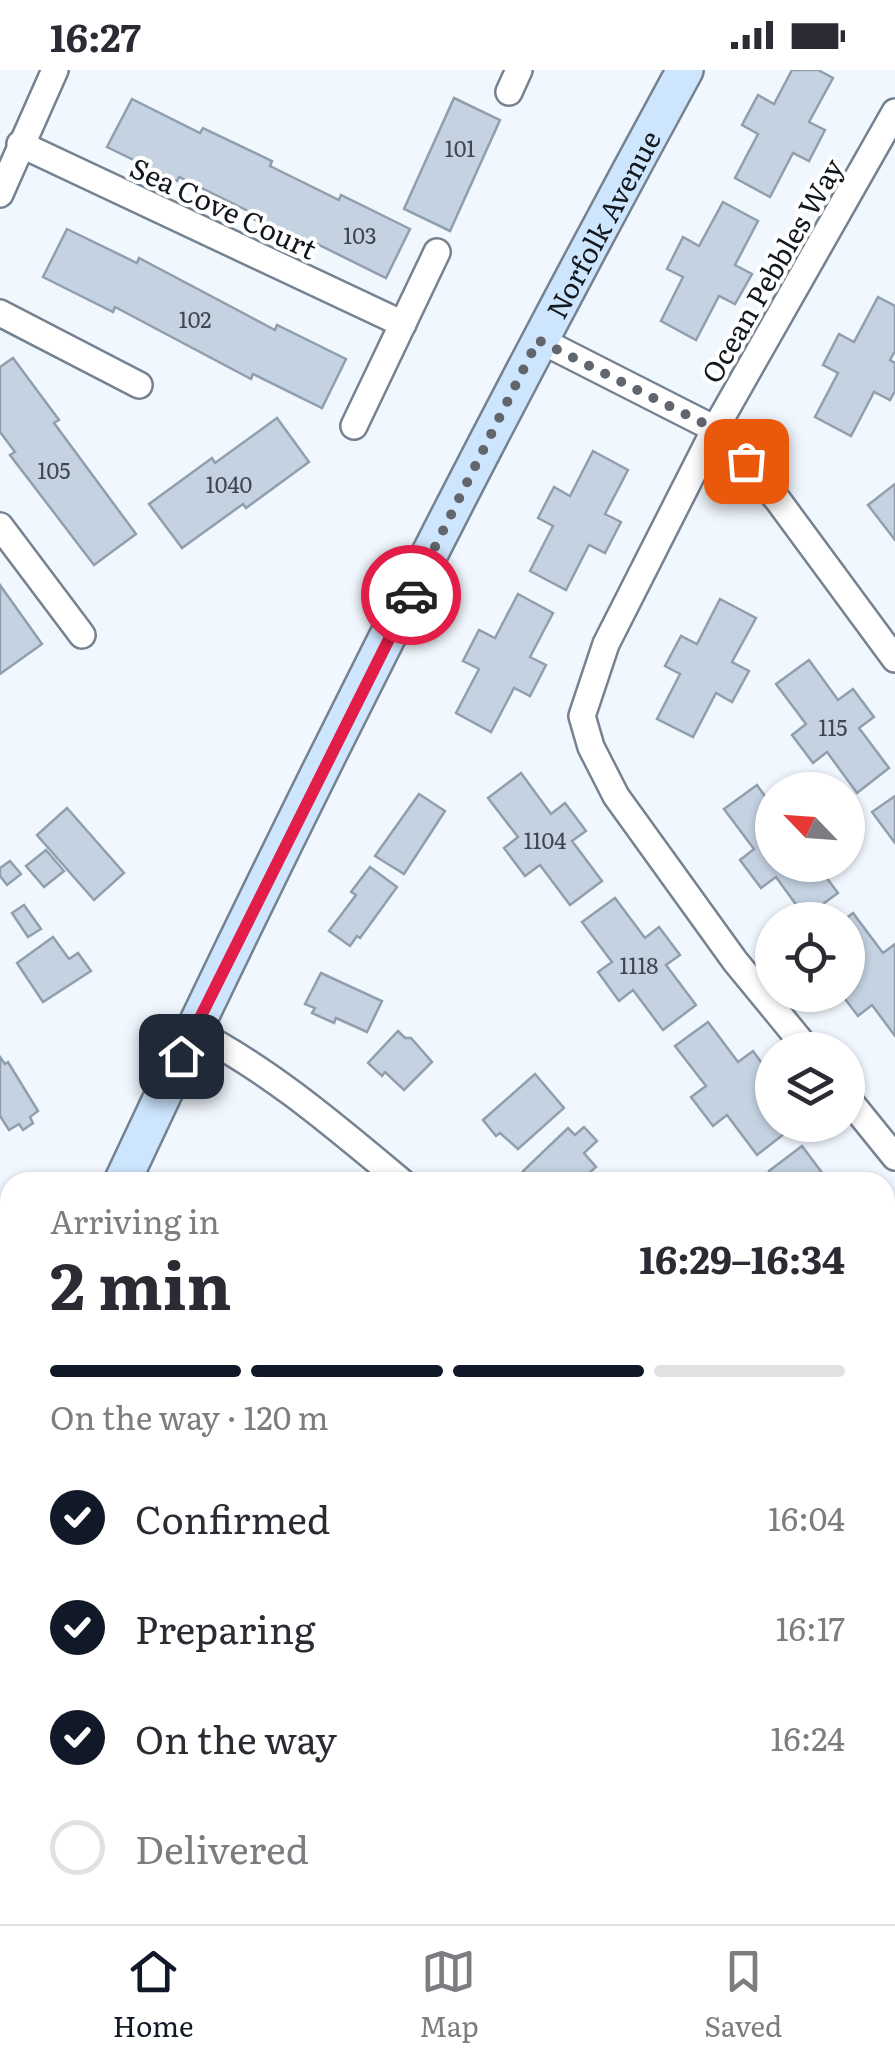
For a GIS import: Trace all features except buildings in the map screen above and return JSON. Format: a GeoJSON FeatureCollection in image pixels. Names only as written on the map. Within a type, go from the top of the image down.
{"type":"FeatureCollection","features":[{"type":"Feature","properties":{"kind":"main road","name":"Norfolk Avenue"},"geometry":{"type":"LineString","coordinates":[[127,1172],[192,1032],[538,340],[684,70]]}},
{"type":"Feature","properties":{"kind":"street"},"geometry":{"type":"LineString","coordinates":[[0,194],[55,70]]}},
{"type":"Feature","properties":{"kind":"street","name":"Ocean Pebbles Way"},"geometry":{"type":"LineString","coordinates":[[793,1032],[735,961],[616,796],[591,747],[582,716],[606,644],[715,429],[895,112]]}},
{"type":"Feature","properties":{"kind":"street","name":"Sea Cove Court"},"geometry":{"type":"LineString","coordinates":[[20,144],[403,324]]}},
{"type":"Feature","properties":{"kind":"street"},"geometry":{"type":"LineString","coordinates":[[354,426],[438,252]]}},
{"type":"Feature","properties":{"kind":"street"},"geometry":{"type":"LineString","coordinates":[[0,312],[139,385]]}},
{"type":"Feature","properties":{"kind":"street"},"geometry":{"type":"LineString","coordinates":[[538,340],[715,429],[777,499],[895,658]]}},
{"type":"Feature","properties":{"kind":"street"},"geometry":{"type":"LineString","coordinates":[[0,526],[82,634]]}},
{"type":"Feature","properties":{"kind":"street"},"geometry":{"type":"LineString","coordinates":[[192,1032],[229,1049],[390,1172]]}},
{"type":"Feature","properties":{"kind":"street"},"geometry":{"type":"LineString","coordinates":[[865,1120],[895,1158]]}},
{"type":"Feature","properties":{"kind":"way so far"},"geometry":{"type":"LineString","coordinates":[[411,595],[538,340],[715,429],[746,461]]}},
{"type":"Feature","properties":{"kind":"route"},"geometry":{"type":"LineString","coordinates":[[181,1056],[411,595]]}}]}
